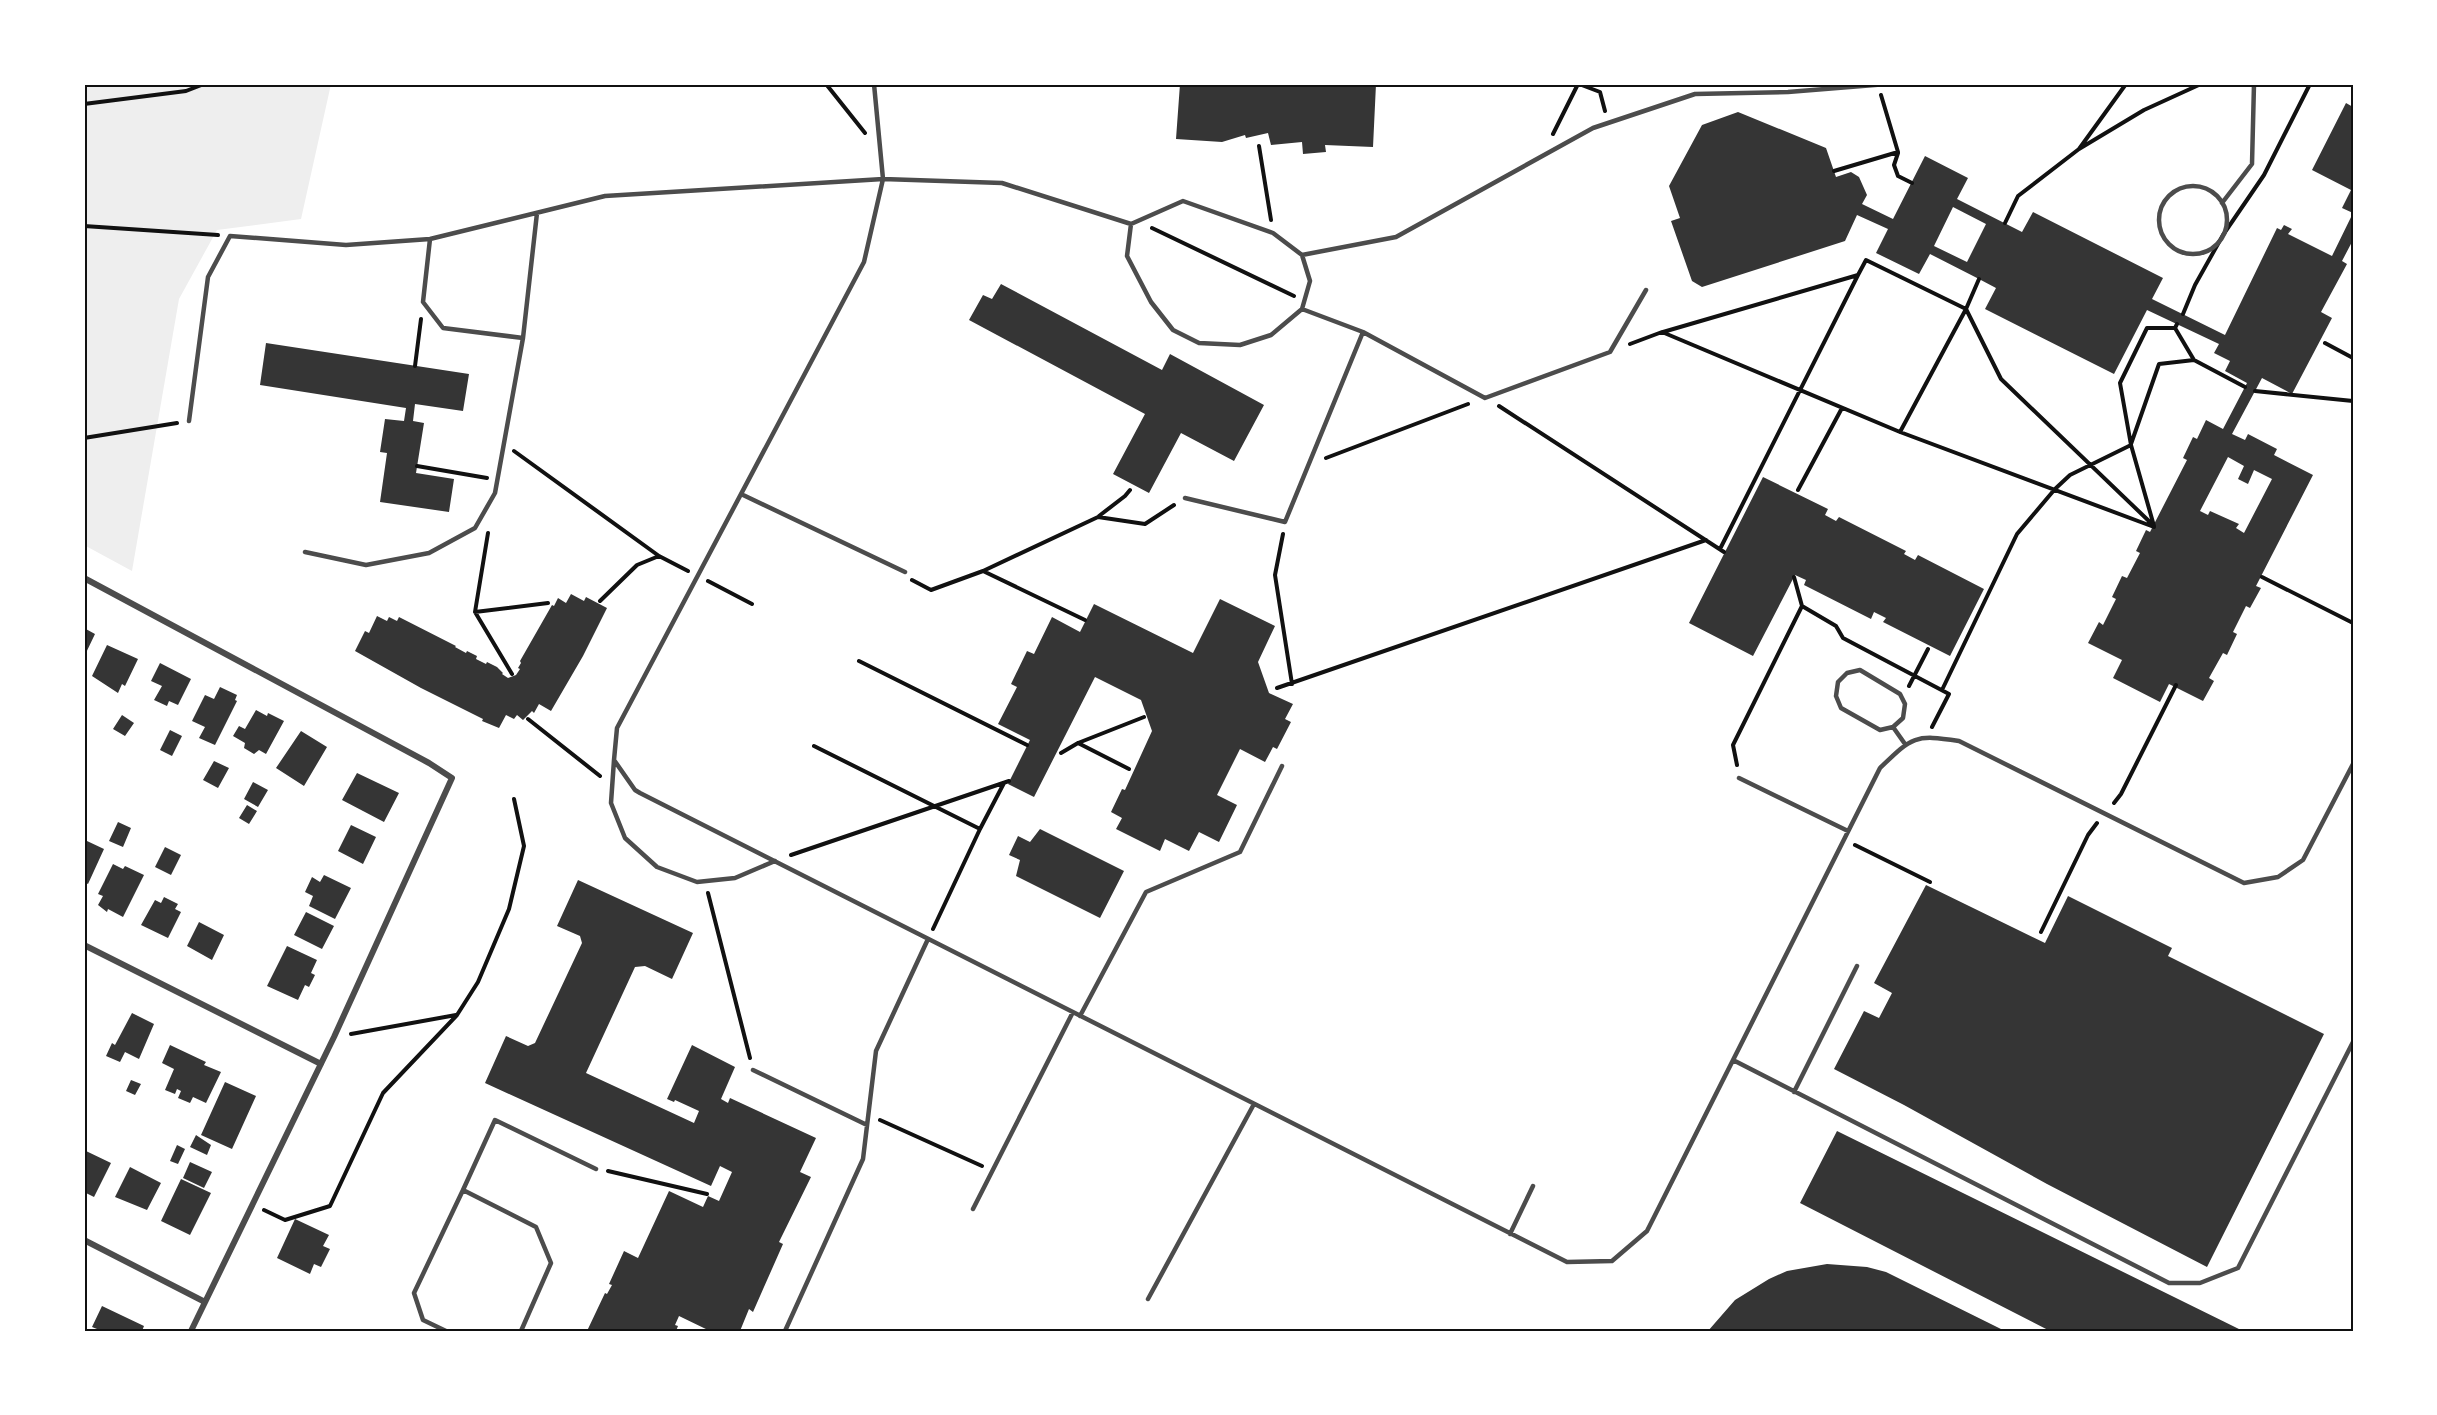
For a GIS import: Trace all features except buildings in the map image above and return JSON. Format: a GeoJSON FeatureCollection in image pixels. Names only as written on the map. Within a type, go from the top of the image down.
{"type":"FeatureCollection","features":[{"type":"Feature","properties":{"kind":"street"},"geometry":{"type":"LineString","coordinates":[[84,578],[429,763],[452,778],[321,1064],[191,1331]]}},
{"type":"Feature","properties":{"kind":"street"},"geometry":{"type":"LineString","coordinates":[[84,945],[321,1064]]}},
{"type":"Feature","properties":{"kind":"street"},"geometry":{"type":"LineString","coordinates":[[84,1240],[205,1302]]}},
{"type":"Feature","properties":{"kind":"lane"},"geometry":{"type":"LineString","coordinates":[[775,861],[735,878],[697,882],[657,867],[625,838],[610,803],[617,728],[864,262],[884,179],[874,84]]}},
{"type":"Feature","properties":{"kind":"lane"},"geometry":{"type":"LineString","coordinates":[[1302,255],[1396,237],[1593,128],[1695,94],[1788,92],[1887,84]]}},
{"type":"Feature","properties":{"kind":"lane"},"geometry":{"type":"LineString","coordinates":[[2222,203],[2252,164],[2254,84]]}},
{"type":"Feature","properties":{"kind":"lane"},"geometry":{"type":"LineString","coordinates":[[189,421],[208,277],[230,236],[346,244],[430,239],[605,196],[884,179],[1002,183],[1131,224],[1183,201],[1273,233],[1302,255],[1310,281],[1302,309],[1271,335],[1240,345],[1199,343],[1173,330],[1151,302],[1127,256],[1131,224]]}},
{"type":"Feature","properties":{"kind":"lane"},"geometry":{"type":"LineString","coordinates":[[2183,187],[2206,188],[2222,203],[2227,225],[2217,244],[2208,251],[2186,254],[2167,243],[2158,222],[2165,201],[2173,192],[2183,187]]}},
{"type":"Feature","properties":{"kind":"lane"},"geometry":{"type":"LineString","coordinates":[[305,552],[366,565],[429,553],[475,528],[495,493],[523,338],[537,213]]}},
{"type":"Feature","properties":{"kind":"lane"},"geometry":{"type":"LineString","coordinates":[[430,239],[423,302],[443,328],[523,338]]}},
{"type":"Feature","properties":{"kind":"lane"},"geometry":{"type":"LineString","coordinates":[[1302,309],[1363,332],[1485,398],[1610,352],[1646,290]]}},
{"type":"Feature","properties":{"kind":"lane"},"geometry":{"type":"LineString","coordinates":[[1185,498],[1286,522],[1363,332]]}},
{"type":"Feature","properties":{"kind":"lane"},"geometry":{"type":"LineString","coordinates":[[741,494],[904,574]]}},
{"type":"Feature","properties":{"kind":"lane"},"geometry":{"type":"LineString","coordinates":[[1860,670],[1900,694],[1902,699],[1905,704],[1903,718],[1893,727],[1880,730],[1841,708],[1836,696],[1838,682],[1847,674],[1860,670]]}},
{"type":"Feature","properties":{"kind":"lane"},"geometry":{"type":"LineString","coordinates":[[1893,727],[1905,744]]}},
{"type":"Feature","properties":{"kind":"lane"},"geometry":{"type":"LineString","coordinates":[[614,760],[635,790],[1567,1262],[1612,1261],[1647,1230],[1880,768],[1905,744],[1927,736],[1959,741],[2244,883],[2278,877],[2303,860],[2353,764]]}},
{"type":"Feature","properties":{"kind":"lane"},"geometry":{"type":"LineString","coordinates":[[1080,1016],[1146,892],[1240,852],[1282,766]]}},
{"type":"Feature","properties":{"kind":"lane"},"geometry":{"type":"LineString","coordinates":[[1739,778],[1848,831]]}},
{"type":"Feature","properties":{"kind":"lane"},"geometry":{"type":"LineString","coordinates":[[785,1331],[863,1159],[876,1051],[928,939]]}},
{"type":"Feature","properties":{"kind":"lane"},"geometry":{"type":"LineString","coordinates":[[1794,1092],[1857,966]]}},
{"type":"Feature","properties":{"kind":"lane"},"geometry":{"type":"LineString","coordinates":[[973,1209],[1072,1012]]}},
{"type":"Feature","properties":{"kind":"lane"},"geometry":{"type":"LineString","coordinates":[[1732,1060],[2169,1283],[2200,1283],[2238,1268],[2353,1042]]}},
{"type":"Feature","properties":{"kind":"lane"},"geometry":{"type":"LineString","coordinates":[[753,1070],[867,1125]]}},
{"type":"Feature","properties":{"kind":"lane"},"geometry":{"type":"LineString","coordinates":[[1148,1299],[1254,1104]]}},
{"type":"Feature","properties":{"kind":"lane"},"geometry":{"type":"LineString","coordinates":[[446,1331],[423,1320],[414,1293],[495,1120],[596,1168]]}},
{"type":"Feature","properties":{"kind":"lane"},"geometry":{"type":"LineString","coordinates":[[1510,1234],[1533,1186]]}},
{"type":"Feature","properties":{"kind":"lane"},"geometry":{"type":"LineString","coordinates":[[463,1190],[536,1227],[551,1263],[520,1331]]}},
{"type":"Feature","properties":{"kind":"path"},"geometry":{"type":"LineString","coordinates":[[84,104],[186,91],[204,84]]}},
{"type":"Feature","properties":{"kind":"path"},"geometry":{"type":"LineString","coordinates":[[826,84],[881,153]]}},
{"type":"Feature","properties":{"kind":"path"},"geometry":{"type":"LineString","coordinates":[[1542,156],[1578,84],[1599,92]]}},
{"type":"Feature","properties":{"kind":"path"},"geometry":{"type":"LineString","coordinates":[[1597,84],[1608,123]]}},
{"type":"Feature","properties":{"kind":"path"},"geometry":{"type":"LineString","coordinates":[[2079,149],[2126,84]]}},
{"type":"Feature","properties":{"kind":"path"},"geometry":{"type":"LineString","coordinates":[[2005,223],[2018,196],[2079,149],[2144,110],[2201,84]]}},
{"type":"Feature","properties":{"kind":"path"},"geometry":{"type":"LineString","coordinates":[[1878,86],[1898,152],[1894,165],[1898,176],[1912,183]]}},
{"type":"Feature","properties":{"kind":"path"},"geometry":{"type":"LineString","coordinates":[[1259,146],[1273,233]]}},
{"type":"Feature","properties":{"kind":"path"},"geometry":{"type":"LineString","coordinates":[[1834,171],[1898,152]]}},
{"type":"Feature","properties":{"kind":"path"},"geometry":{"type":"LineString","coordinates":[[1137,221],[1304,301]]}},
{"type":"Feature","properties":{"kind":"path"},"geometry":{"type":"LineString","coordinates":[[84,226],[230,236]]}},
{"type":"Feature","properties":{"kind":"path"},"geometry":{"type":"LineString","coordinates":[[1309,464],[1485,398],[1722,550],[1866,260],[1966,309],[2001,379],[2154,527]]}},
{"type":"Feature","properties":{"kind":"path"},"geometry":{"type":"LineString","coordinates":[[1610,352],[1662,332],[1858,275]]}},
{"type":"Feature","properties":{"kind":"path"},"geometry":{"type":"LineString","coordinates":[[1900,432],[1966,309],[1979,279]]}},
{"type":"Feature","properties":{"kind":"path"},"geometry":{"type":"LineString","coordinates":[[2182,314],[2195,285]]}},
{"type":"Feature","properties":{"kind":"path"},"geometry":{"type":"LineString","coordinates":[[416,366],[423,302]]}},
{"type":"Feature","properties":{"kind":"path"},"geometry":{"type":"LineString","coordinates":[[2154,527],[2131,445],[2120,383],[2147,328],[2176,326],[2194,360],[2245,387]]}},
{"type":"Feature","properties":{"kind":"path"},"geometry":{"type":"LineString","coordinates":[[1662,332],[1900,432],[2154,527]]}},
{"type":"Feature","properties":{"kind":"path"},"geometry":{"type":"LineString","coordinates":[[2325,343],[2353,358]]}},
{"type":"Feature","properties":{"kind":"path"},"geometry":{"type":"LineString","coordinates":[[1942,690],[2017,534],[2055,489],[2070,475],[2131,445],[2159,364],[2194,360]]}},
{"type":"Feature","properties":{"kind":"path"},"geometry":{"type":"LineString","coordinates":[[2255,391],[2353,401]]}},
{"type":"Feature","properties":{"kind":"path"},"geometry":{"type":"LineString","coordinates":[[1798,490],[1842,408]]}},
{"type":"Feature","properties":{"kind":"path"},"geometry":{"type":"LineString","coordinates":[[84,438],[189,421]]}},
{"type":"Feature","properties":{"kind":"path"},"geometry":{"type":"LineString","coordinates":[[504,443],[659,556],[752,604]]}},
{"type":"Feature","properties":{"kind":"path"},"geometry":{"type":"LineString","coordinates":[[417,466],[497,480]]}},
{"type":"Feature","properties":{"kind":"path"},"geometry":{"type":"LineString","coordinates":[[904,574],[931,590],[983,571],[1098,517],[1130,490]]}},
{"type":"Feature","properties":{"kind":"path"},"geometry":{"type":"LineString","coordinates":[[1098,517],[1145,524],[1185,498]]}},
{"type":"Feature","properties":{"kind":"path"},"geometry":{"type":"LineString","coordinates":[[1286,522],[1275,575],[1292,684]]}},
{"type":"Feature","properties":{"kind":"path"},"geometry":{"type":"LineString","coordinates":[[489,525],[475,612],[512,674]]}},
{"type":"Feature","properties":{"kind":"path"},"geometry":{"type":"LineString","coordinates":[[1277,688],[1706,540]]}},
{"type":"Feature","properties":{"kind":"path"},"geometry":{"type":"LineString","coordinates":[[600,602],[637,565],[659,556]]}},
{"type":"Feature","properties":{"kind":"path"},"geometry":{"type":"LineString","coordinates":[[983,571],[1085,620]]}},
{"type":"Feature","properties":{"kind":"path"},"geometry":{"type":"LineString","coordinates":[[1794,577],[1802,606]]}},
{"type":"Feature","properties":{"kind":"path"},"geometry":{"type":"LineString","coordinates":[[2262,578],[2353,623]]}},
{"type":"Feature","properties":{"kind":"path"},"geometry":{"type":"LineString","coordinates":[[475,612],[548,603]]}},
{"type":"Feature","properties":{"kind":"path"},"geometry":{"type":"LineString","coordinates":[[1902,699],[1928,649]]}},
{"type":"Feature","properties":{"kind":"path"},"geometry":{"type":"LineString","coordinates":[[859,661],[1027,745]]}},
{"type":"Feature","properties":{"kind":"path"},"geometry":{"type":"LineString","coordinates":[[1060,753],[1078,743],[1144,717]]}},
{"type":"Feature","properties":{"kind":"path"},"geometry":{"type":"LineString","coordinates":[[528,719],[612,786]]}},
{"type":"Feature","properties":{"kind":"path"},"geometry":{"type":"LineString","coordinates":[[1078,743],[1129,769]]}},
{"type":"Feature","properties":{"kind":"path"},"geometry":{"type":"LineString","coordinates":[[814,746],[980,829]]}},
{"type":"Feature","properties":{"kind":"path"},"geometry":{"type":"LineString","coordinates":[[775,861],[1006,782],[980,829],[928,939]]}},
{"type":"Feature","properties":{"kind":"path"},"geometry":{"type":"LineString","coordinates":[[252,1205],[285,1220],[330,1206],[382,1093],[457,1015],[478,982],[508,909],[524,846],[514,799]]}},
{"type":"Feature","properties":{"kind":"path"},"geometry":{"type":"LineString","coordinates":[[1844,840],[1930,882]]}},
{"type":"Feature","properties":{"kind":"path"},"geometry":{"type":"LineString","coordinates":[[704,881],[753,1070]]}},
{"type":"Feature","properties":{"kind":"path"},"geometry":{"type":"LineString","coordinates":[[333,1037],[457,1015]]}},
{"type":"Feature","properties":{"kind":"path"},"geometry":{"type":"LineString","coordinates":[[868,1114],[992,1171]]}},
{"type":"Feature","properties":{"kind":"path"},"geometry":{"type":"LineString","coordinates":[[596,1168],[707,1194]]}},
{"type":"Feature","properties":{"kind":"shaded area"},"geometry":{"type":"Polygon","coordinates":[[[84,84],[331,84],[301,219],[217,230],[179,299],[132,571],[84,545],[84,84]]]}}]}
